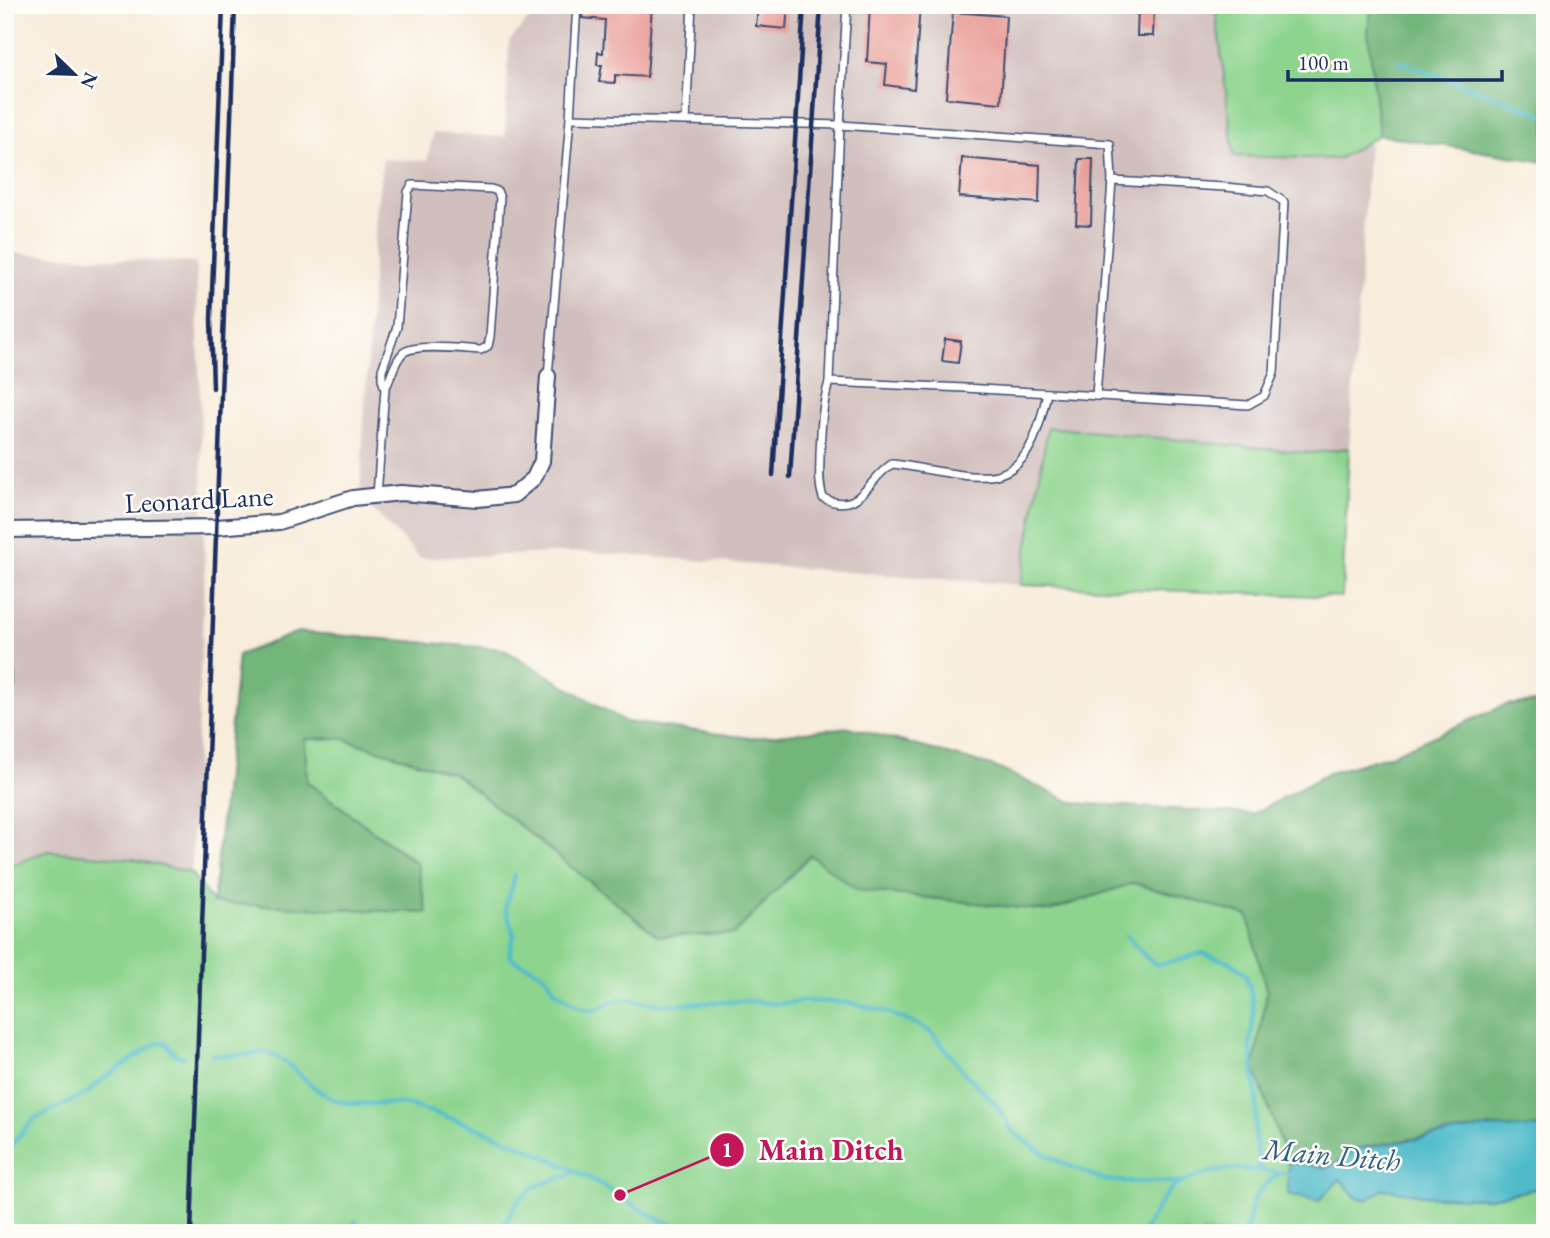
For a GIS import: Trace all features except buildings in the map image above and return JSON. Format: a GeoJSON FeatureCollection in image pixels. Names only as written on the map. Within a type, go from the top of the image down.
{"type":"FeatureCollection","features":[{"type":"Feature","properties":{"kind":"street","name":"Leonard Lane"},"geometry":{"type":"LineString","coordinates":[[5,530],[218,527],[279,522],[353,498],[377,495],[401,493],[478,499],[514,495],[534,478],[542,461],[548,376]]}},
{"type":"Feature","properties":{"kind":"lane"},"geometry":{"type":"LineString","coordinates":[[548,376],[577,5]]}},
{"type":"Feature","properties":{"kind":"lane"},"geometry":{"type":"LineString","coordinates":[[686,120],[692,5]]}},
{"type":"Feature","properties":{"kind":"lane"},"geometry":{"type":"LineString","coordinates":[[847,5],[829,382],[821,418],[819,487],[823,498],[831,502],[846,503],[857,499],[884,469],[892,464],[983,476],[1000,474],[1013,467],[1028,450],[1043,414],[1047,393]]}},
{"type":"Feature","properties":{"kind":"lane"},"geometry":{"type":"LineString","coordinates":[[569,117],[840,125],[1110,144],[1112,181],[1096,396]]}},
{"type":"Feature","properties":{"kind":"lane"},"geometry":{"type":"LineString","coordinates":[[829,382],[1248,405],[1264,396],[1274,373],[1284,202],[1268,191],[1112,181]]}},
{"type":"Feature","properties":{"kind":"lane"},"geometry":{"type":"LineString","coordinates":[[377,495],[385,390],[403,353],[419,347],[481,350],[488,346],[499,218],[500,198],[497,191],[491,188],[412,185],[408,192],[397,327],[382,370],[385,390]]}},
{"type":"Feature","properties":{"kind":"shaded area"},"geometry":{"type":"Polygon","coordinates":[[[542,5],[1338,5],[1350,131],[1369,144],[1349,448],[1311,453],[1048,427],[1021,585],[586,552],[420,558],[360,496],[376,212],[383,159],[427,161],[433,133],[505,137],[509,41],[542,5]]]}},
{"type":"Feature","properties":{"kind":"shaded area"},"geometry":{"type":"Polygon","coordinates":[[[5,253],[196,263],[205,569],[191,873],[133,859],[47,851],[11,866],[5,865],[5,253]]]}},
{"type":"Feature","properties":{"kind":"green space"},"geometry":{"type":"Polygon","coordinates":[[[1215,5],[1372,5],[1368,30],[1379,135],[1338,159],[1234,156],[1215,5]]]}},
{"type":"Feature","properties":{"kind":"green space"},"geometry":{"type":"Polygon","coordinates":[[[1372,5],[1545,5],[1545,162],[1379,135],[1368,30],[1372,5]]]}},
{"type":"Feature","properties":{"kind":"green space"},"geometry":{"type":"Polygon","coordinates":[[[1048,427],[1311,453],[1349,448],[1342,597],[1021,585],[1048,427]]]}},
{"type":"Feature","properties":{"kind":"green space"},"geometry":{"type":"Polygon","coordinates":[[[298,632],[503,649],[626,722],[751,738],[849,727],[995,767],[1074,803],[1253,814],[1329,773],[1391,755],[1505,705],[1545,701],[1545,1128],[1491,1127],[1374,1145],[1356,1149],[1328,1168],[1288,1162],[1254,1067],[1267,993],[1248,916],[1133,883],[1049,911],[857,890],[810,855],[734,934],[658,936],[455,774],[341,738],[305,739],[307,782],[417,864],[427,913],[213,903],[238,655],[298,632]]]}},
{"type":"Feature","properties":{"kind":"green space"},"geometry":{"type":"Polygon","coordinates":[[[341,738],[455,774],[658,936],[734,934],[810,855],[858,890],[1049,911],[1133,883],[1248,916],[1267,993],[1254,1067],[1288,1162],[1288,1194],[1331,1187],[1340,1179],[1356,1197],[1384,1189],[1436,1197],[1489,1198],[1545,1187],[1545,1233],[5,1233],[5,865],[11,866],[47,851],[133,859],[191,873],[213,903],[427,913],[417,863],[307,782],[305,739],[341,738]]]}},
{"type":"Feature","properties":{"kind":"water"},"geometry":{"type":"Polygon","coordinates":[[[1491,1127],[1545,1128],[1545,1187],[1489,1198],[1436,1197],[1384,1189],[1367,1200],[1356,1197],[1340,1179],[1319,1201],[1288,1194],[1288,1162],[1328,1168],[1356,1149],[1491,1127]]]}},
{"type":"Feature","properties":{"kind":"waterway"},"geometry":{"type":"LineString","coordinates":[[1398,61],[1545,115]]}},
{"type":"Feature","properties":{"kind":"waterway"},"geometry":{"type":"LineString","coordinates":[[514,875],[506,903],[514,935],[509,955],[541,972],[554,990],[579,1007],[594,1010],[625,999],[664,1005],[748,1001],[777,1004],[829,1002],[850,1003],[881,1010],[932,1033],[997,1106],[1011,1129],[1044,1153],[1104,1180],[1180,1182]]}},
{"type":"Feature","properties":{"kind":"waterway"},"geometry":{"type":"LineString","coordinates":[[1127,936],[1157,965],[1202,953],[1230,962],[1245,973],[1254,1012],[1250,1044],[1257,1098],[1255,1137],[1260,1169]]}},
{"type":"Feature","properties":{"kind":"waterway","name":"Main Ditch"},"geometry":{"type":"LineString","coordinates":[[5,1147],[13,1143],[34,1119],[86,1094],[103,1079],[155,1044],[165,1042],[176,1055],[184,1057]]}},
{"type":"Feature","properties":{"kind":"waterway","name":"Main Ditch"},"geometry":{"type":"LineString","coordinates":[[212,1055],[266,1053],[284,1062],[316,1089],[333,1099],[351,1103],[408,1105],[479,1128],[601,1184],[645,1212],[693,1233]]}},
{"type":"Feature","properties":{"kind":"waterway","name":"Main Ditch"},"geometry":{"type":"LineString","coordinates":[[1142,1233],[1169,1191],[1186,1180],[1231,1169],[1291,1174]]}},
{"type":"Feature","properties":{"kind":"waterway"},"geometry":{"type":"LineString","coordinates":[[500,1233],[517,1202],[534,1187],[576,1172]]}},
{"type":"Feature","properties":{"kind":"waterway"},"geometry":{"type":"LineString","coordinates":[[1243,1233],[1249,1222],[1256,1195],[1279,1173]]}},
{"type":"Feature","properties":{"kind":"waterway"},"geometry":{"type":"LineString","coordinates":[[355,1221],[360,1233]]}},
{"type":"Feature","properties":{"kind":"railway"},"geometry":{"type":"LineString","coordinates":[[213,388],[211,319],[223,5]]}},
{"type":"Feature","properties":{"kind":"railway"},"geometry":{"type":"LineString","coordinates":[[191,1233],[235,5]]}},
{"type":"Feature","properties":{"kind":"railway"},"geometry":{"type":"LineString","coordinates":[[773,475],[804,5]]}},
{"type":"Feature","properties":{"kind":"railway"},"geometry":{"type":"LineString","coordinates":[[790,477],[821,5]]}},
{"type":"Feature","properties":{"kind":"place","name":"Main Ditch"},"geometry":{"type":"Point","coordinates":[620,1195]}}]}
